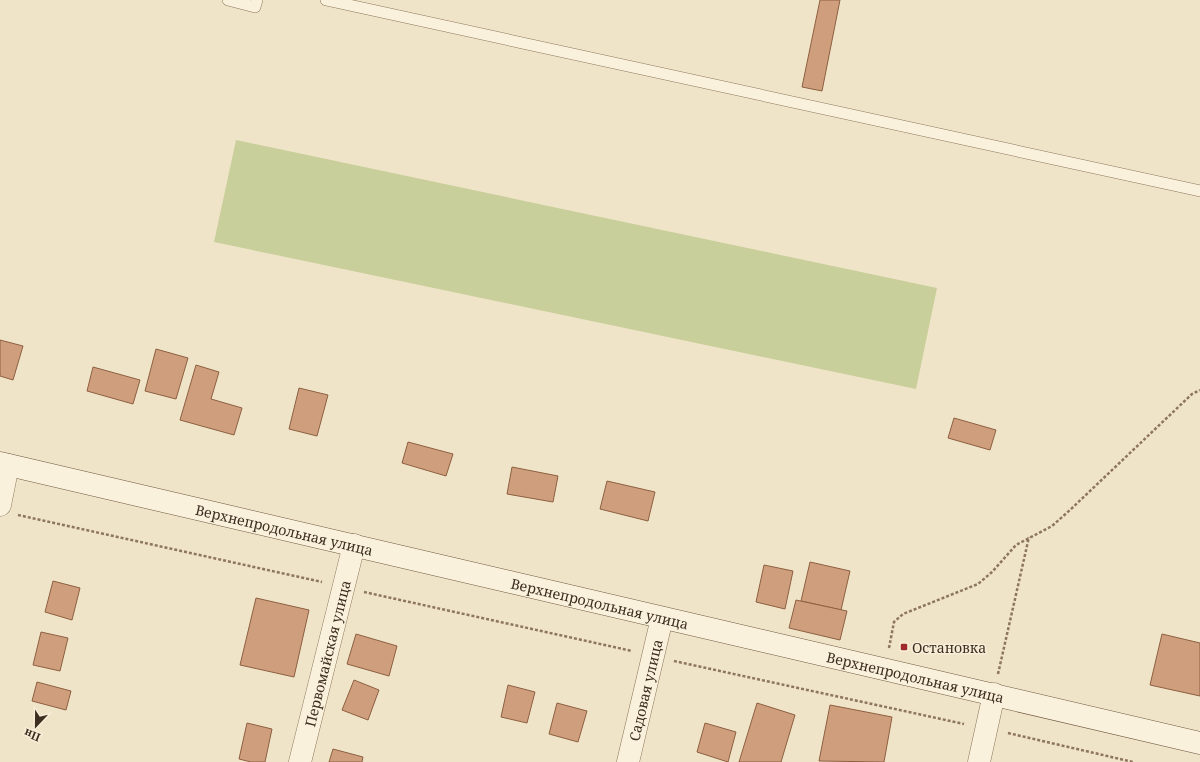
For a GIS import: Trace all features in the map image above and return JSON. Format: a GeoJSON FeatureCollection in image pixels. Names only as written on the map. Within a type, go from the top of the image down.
{"type":"FeatureCollection","features":[{"type":"Feature","properties":{"kind":"main road"},"geometry":{"type":"LineString","coordinates":[[4,464],[8,510]]}},
{"type":"Feature","properties":{"kind":"main road","name":"Верхнепродольная улица"},"geometry":{"type":"LineString","coordinates":[[4,464],[1200,743]]}},
{"type":"Feature","properties":{"kind":"main road","name":"Первомайская улица"},"geometry":{"type":"LineString","coordinates":[[300,762],[354,545]]}},
{"type":"Feature","properties":{"kind":"main road","name":"Садовая улица"},"geometry":{"type":"LineString","coordinates":[[628,762],[662,618]]}},
{"type":"Feature","properties":{"kind":"main road"},"geometry":{"type":"LineString","coordinates":[[979,762],[994,694]]}},
{"type":"Feature","properties":{"kind":"lane"},"geometry":{"type":"LineString","coordinates":[[228,0],[255,7],[257,0]]}},
{"type":"Feature","properties":{"kind":"lane"},"geometry":{"type":"LineString","coordinates":[[326,0],[1200,191]]}},
{"type":"Feature","properties":{"kind":"path"},"geometry":{"type":"LineString","coordinates":[[884,670],[894,622],[903,614],[978,584],[992,572],[1016,545],[1052,526],[1192,394],[1200,390]]}},
{"type":"Feature","properties":{"kind":"path"},"geometry":{"type":"LineString","coordinates":[[8,510],[344,587],[986,728],[1133,762]]}},
{"type":"Feature","properties":{"kind":"path"},"geometry":{"type":"LineString","coordinates":[[994,694],[1029,537]]}},
{"type":"Feature","properties":{"kind":"green space"},"geometry":{"type":"Polygon","coordinates":[[[236,140],[937,288],[916,389],[214,242],[236,140]]]}},
{"type":"Feature","properties":{"kind":"building"},"geometry":{"type":"Polygon","coordinates":[[[820,0],[840,0],[822,91],[802,87],[820,0]]]}},
{"type":"Feature","properties":{"kind":"building"},"geometry":{"type":"Polygon","coordinates":[[[0,340],[23,346],[13,380],[0,376],[0,340]]]}},
{"type":"Feature","properties":{"kind":"building"},"geometry":{"type":"Polygon","coordinates":[[[156,349],[188,358],[176,399],[145,391],[156,349]]]}},
{"type":"Feature","properties":{"kind":"building"},"geometry":{"type":"Polygon","coordinates":[[[196,365],[219,372],[211,399],[242,408],[234,435],[180,420],[196,365]]]}},
{"type":"Feature","properties":{"kind":"building"},"geometry":{"type":"Polygon","coordinates":[[[93,367],[140,380],[133,404],[87,391],[93,367]]]}},
{"type":"Feature","properties":{"kind":"building"},"geometry":{"type":"Polygon","coordinates":[[[299,388],[328,395],[317,436],[289,429],[299,388]]]}},
{"type":"Feature","properties":{"kind":"building"},"geometry":{"type":"Polygon","coordinates":[[[954,418],[996,430],[990,450],[948,438],[954,418]]]}},
{"type":"Feature","properties":{"kind":"building"},"geometry":{"type":"Polygon","coordinates":[[[408,442],[453,454],[446,476],[402,463],[408,442]]]}},
{"type":"Feature","properties":{"kind":"building"},"geometry":{"type":"Polygon","coordinates":[[[512,467],[558,476],[553,502],[507,494],[512,467]]]}},
{"type":"Feature","properties":{"kind":"building"},"geometry":{"type":"Polygon","coordinates":[[[607,481],[655,492],[648,521],[600,509],[607,481]]]}},
{"type":"Feature","properties":{"kind":"building"},"geometry":{"type":"Polygon","coordinates":[[[810,562],[850,571],[841,610],[801,601],[810,562]]]}},
{"type":"Feature","properties":{"kind":"building"},"geometry":{"type":"Polygon","coordinates":[[[764,565],[793,571],[785,609],[756,602],[764,565]]]}},
{"type":"Feature","properties":{"kind":"building"},"geometry":{"type":"Polygon","coordinates":[[[53,581],[80,588],[72,620],[45,612],[53,581]]]}},
{"type":"Feature","properties":{"kind":"building"},"geometry":{"type":"Polygon","coordinates":[[[256,598],[309,610],[294,677],[240,665],[256,598]]]}},
{"type":"Feature","properties":{"kind":"building"},"geometry":{"type":"Polygon","coordinates":[[[796,600],[847,611],[840,640],[789,628],[796,600]]]}},
{"type":"Feature","properties":{"kind":"building"},"geometry":{"type":"Polygon","coordinates":[[[41,632],[68,638],[60,671],[33,665],[41,632]]]}},
{"type":"Feature","properties":{"kind":"building"},"geometry":{"type":"Polygon","coordinates":[[[356,634],[397,646],[389,676],[347,664],[356,634]]]}},
{"type":"Feature","properties":{"kind":"building"},"geometry":{"type":"Polygon","coordinates":[[[1162,634],[1200,643],[1200,696],[1150,685],[1162,634]]]}},
{"type":"Feature","properties":{"kind":"building"},"geometry":{"type":"Polygon","coordinates":[[[354,680],[379,690],[368,720],[342,710],[354,680]]]}},
{"type":"Feature","properties":{"kind":"building"},"geometry":{"type":"Polygon","coordinates":[[[37,682],[71,691],[66,710],[32,701],[37,682]]]}},
{"type":"Feature","properties":{"kind":"building"},"geometry":{"type":"Polygon","coordinates":[[[508,685],[535,692],[527,723],[501,717],[508,685]]]}},
{"type":"Feature","properties":{"kind":"building"},"geometry":{"type":"Polygon","coordinates":[[[557,703],[587,711],[578,742],[549,734],[557,703]]]}},
{"type":"Feature","properties":{"kind":"building"},"geometry":{"type":"Polygon","coordinates":[[[757,703],[795,715],[781,762],[739,762],[757,703]]]}},
{"type":"Feature","properties":{"kind":"building"},"geometry":{"type":"Polygon","coordinates":[[[830,705],[892,717],[884,762],[819,761],[830,705]]]}},
{"type":"Feature","properties":{"kind":"building"},"geometry":{"type":"Polygon","coordinates":[[[247,723],[272,729],[265,762],[251,762],[239,759],[247,723]]]}},
{"type":"Feature","properties":{"kind":"building"},"geometry":{"type":"Polygon","coordinates":[[[705,723],[736,732],[728,762],[697,752],[705,723]]]}},
{"type":"Feature","properties":{"kind":"building"},"geometry":{"type":"Polygon","coordinates":[[[333,749],[363,757],[362,762],[329,762],[333,749]]]}},
{"type":"Feature","properties":{"kind":"place","name":"Остановка"},"geometry":{"type":"Point","coordinates":[904,647]}}]}
